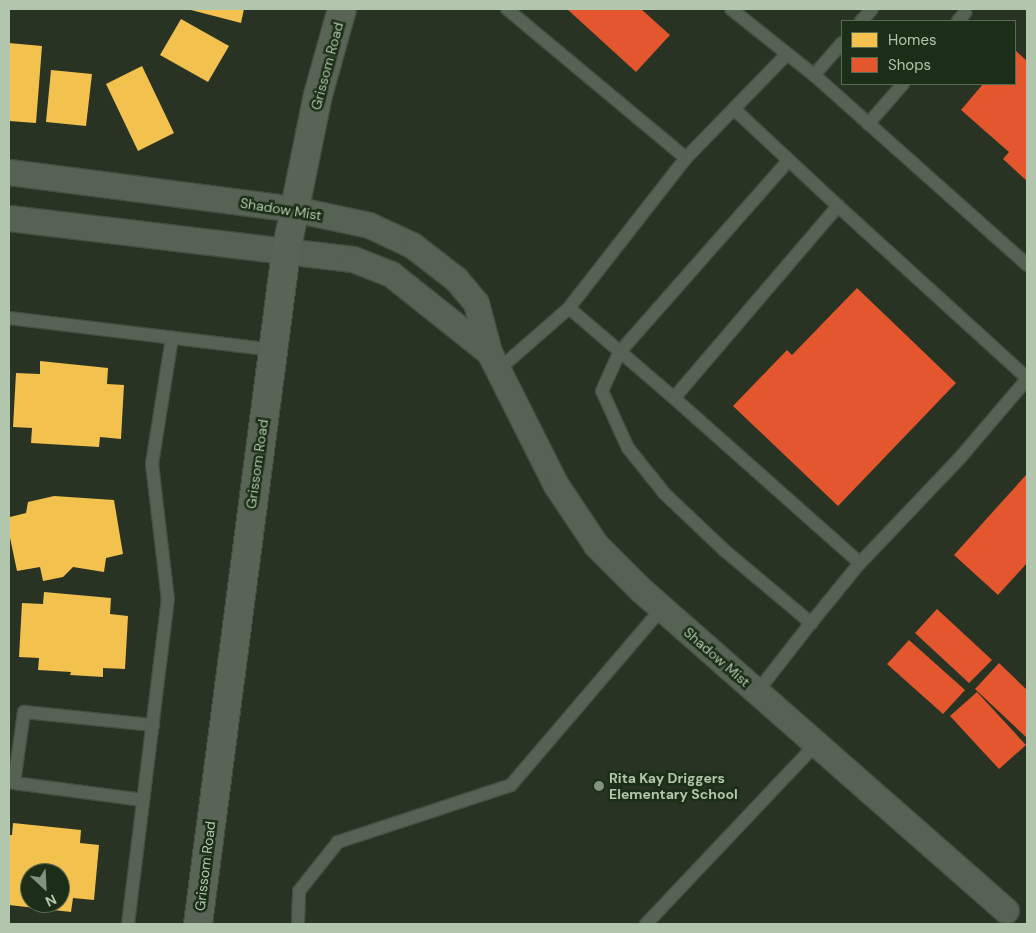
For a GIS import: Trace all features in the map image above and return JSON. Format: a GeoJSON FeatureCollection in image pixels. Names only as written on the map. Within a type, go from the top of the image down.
{"type":"FeatureCollection","features":[{"type":"Feature","properties":{"kind":"main road","name":"Grissom Road"},"geometry":{"type":"LineString","coordinates":[[198,924],[286,252],[318,95],[342,9]]}},
{"type":"Feature","properties":{"kind":"street","name":"Shadow Mist"},"geometry":{"type":"LineString","coordinates":[[9,172],[294,209],[369,224],[412,245],[456,279],[476,303],[494,361],[556,484],[596,545],[662,608],[816,744],[1005,918]]}},
{"type":"Feature","properties":{"kind":"street","name":"Shadow Mist"},"geometry":{"type":"LineString","coordinates":[[9,218],[353,259],[391,274],[494,361]]}},
{"type":"Feature","properties":{"kind":"lane"},"geometry":{"type":"LineString","coordinates":[[507,9],[686,158]]}},
{"type":"Feature","properties":{"kind":"lane"},"geometry":{"type":"LineString","coordinates":[[731,9],[814,75],[1027,265]]}},
{"type":"Feature","properties":{"kind":"lane"},"geometry":{"type":"LineString","coordinates":[[862,20],[872,9]]}},
{"type":"Feature","properties":{"kind":"lane"},"geometry":{"type":"LineString","coordinates":[[814,75],[841,44]]}},
{"type":"Feature","properties":{"kind":"lane"},"geometry":{"type":"LineString","coordinates":[[494,361],[569,308],[686,158],[787,54]]}},
{"type":"Feature","properties":{"kind":"lane"},"geometry":{"type":"LineString","coordinates":[[868,124],[902,85]]}},
{"type":"Feature","properties":{"kind":"lane"},"geometry":{"type":"LineString","coordinates":[[734,109],[1027,379],[959,460],[860,563],[757,692]]}},
{"type":"Feature","properties":{"kind":"lane"},"geometry":{"type":"LineString","coordinates":[[789,160],[619,353],[602,391],[628,448],[665,494],[724,550],[811,623]]}},
{"type":"Feature","properties":{"kind":"lane"},"geometry":{"type":"LineString","coordinates":[[674,398],[838,206]]}},
{"type":"Feature","properties":{"kind":"lane"},"geometry":{"type":"LineString","coordinates":[[569,308],[619,353],[674,398],[860,563]]}},
{"type":"Feature","properties":{"kind":"lane"},"geometry":{"type":"LineString","coordinates":[[9,318],[272,350]]}},
{"type":"Feature","properties":{"kind":"lane"},"geometry":{"type":"LineString","coordinates":[[128,924],[168,600],[152,464],[172,338]]}},
{"type":"Feature","properties":{"kind":"lane"},"geometry":{"type":"LineString","coordinates":[[298,924],[299,891],[338,842],[511,784],[662,608]]}},
{"type":"Feature","properties":{"kind":"lane"},"geometry":{"type":"LineString","coordinates":[[143,800],[14,783],[24,712],[153,725]]}},
{"type":"Feature","properties":{"kind":"lane"},"geometry":{"type":"LineString","coordinates":[[646,924],[816,744]]}},
{"type":"Feature","properties":{"kind":"building: Homes"},"geometry":{"type":"Polygon","coordinates":[[[187,9],[244,9],[241,23],[187,9]]]}},
{"type":"Feature","properties":{"kind":"building: Homes"},"geometry":{"type":"Polygon","coordinates":[[[181,19],[229,46],[208,82],[160,55],[181,19]]]}},
{"type":"Feature","properties":{"kind":"building: Homes"},"geometry":{"type":"Polygon","coordinates":[[[9,43],[42,46],[36,123],[9,121],[9,43]]]}},
{"type":"Feature","properties":{"kind":"building: Homes"},"geometry":{"type":"Polygon","coordinates":[[[142,66],[174,133],[138,151],[106,84],[142,66]]]}},
{"type":"Feature","properties":{"kind":"building: Homes"},"geometry":{"type":"Polygon","coordinates":[[[51,70],[92,74],[86,126],[46,122],[51,70]]]}},
{"type":"Feature","properties":{"kind":"building: Homes"},"geometry":{"type":"Polygon","coordinates":[[[40,361],[108,368],[107,384],[124,385],[121,439],[100,437],[99,447],[31,443],[32,428],[13,427],[16,373],[40,374],[40,361]]]}},
{"type":"Feature","properties":{"kind":"building: Homes"},"geometry":{"type":"Polygon","coordinates":[[[54,496],[114,500],[123,554],[106,558],[104,572],[73,567],[63,577],[43,581],[40,567],[17,571],[9,533],[10,517],[26,513],[28,502],[54,496]]]}},
{"type":"Feature","properties":{"kind":"building: Homes"},"geometry":{"type":"Polygon","coordinates":[[[44,592],[111,598],[110,614],[128,616],[125,669],[103,668],[103,677],[70,675],[71,672],[38,670],[39,658],[19,657],[22,603],[43,604],[44,592]]]}},
{"type":"Feature","properties":{"kind":"building: Homes"},"geometry":{"type":"Polygon","coordinates":[[[13,823],[81,830],[80,843],[99,845],[94,900],[73,898],[70,912],[70,863],[20,863],[20,906],[9,905],[9,835],[12,835],[13,823]]]}},
{"type":"Feature","properties":{"kind":"building: Shops"},"geometry":{"type":"Polygon","coordinates":[[[567,9],[641,9],[670,35],[636,72],[567,9]]]}},
{"type":"Feature","properties":{"kind":"building: Shops"},"geometry":{"type":"Polygon","coordinates":[[[1016,51],[1027,61],[1027,181],[1003,159],[1009,152],[961,110],[982,85],[1016,85],[1016,51]]]}},
{"type":"Feature","properties":{"kind":"building: Shops"},"geometry":{"type":"Polygon","coordinates":[[[857,288],[956,383],[838,506],[733,406],[787,350],[792,355],[857,288]]]}},
{"type":"Feature","properties":{"kind":"building: Shops"},"geometry":{"type":"Polygon","coordinates":[[[1026,475],[1027,563],[998,595],[954,555],[1026,475]]]}},
{"type":"Feature","properties":{"kind":"building: Shops"},"geometry":{"type":"Polygon","coordinates":[[[937,609],[992,660],[969,683],[915,633],[937,609]]]}},
{"type":"Feature","properties":{"kind":"building: Shops"},"geometry":{"type":"Polygon","coordinates":[[[909,640],[965,690],[943,714],[887,664],[909,640]]]}},
{"type":"Feature","properties":{"kind":"building: Shops"},"geometry":{"type":"Polygon","coordinates":[[[999,663],[1027,690],[1027,738],[975,689],[999,663]]]}},
{"type":"Feature","properties":{"kind":"building: Shops"},"geometry":{"type":"Polygon","coordinates":[[[977,692],[1026,745],[999,769],[950,716],[977,692]]]}},
{"type":"Feature","properties":{"kind":"place","name":"Rita Kay Driggers Elementary School"},"geometry":{"type":"Point","coordinates":[599,786]}}]}
